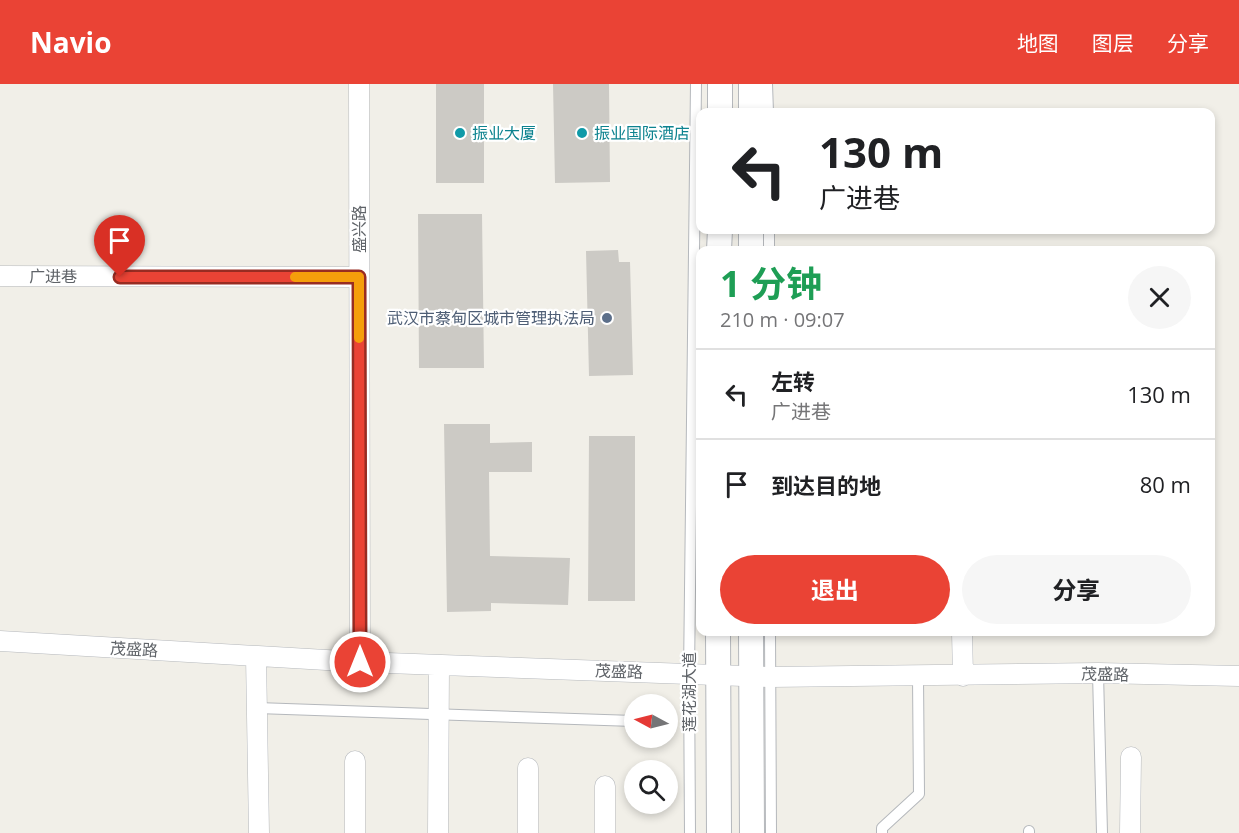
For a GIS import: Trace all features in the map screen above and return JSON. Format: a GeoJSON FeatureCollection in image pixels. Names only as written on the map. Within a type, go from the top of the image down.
{"type":"FeatureCollection","features":[{"type":"Feature","properties":{"kind":"street","name":"盛兴路"},"geometry":{"type":"LineString","coordinates":[[359,84],[360,662]]}},
{"type":"Feature","properties":{"kind":"street"},"geometry":{"type":"LineString","coordinates":[[720,84],[720,108]]}},
{"type":"Feature","properties":{"kind":"street"},"geometry":{"type":"LineString","coordinates":[[751,84],[751,108]]}},
{"type":"Feature","properties":{"kind":"street","name":"广进巷"},"geometry":{"type":"LineString","coordinates":[[0,276],[359,277]]}},
{"type":"Feature","properties":{"kind":"street","name":"莲花湖大道"},"geometry":{"type":"LineString","coordinates":[[718,636],[719,833]]}},
{"type":"Feature","properties":{"kind":"street"},"geometry":{"type":"LineString","coordinates":[[752,636],[760,677],[752,833]]}},
{"type":"Feature","properties":{"kind":"street"},"geometry":{"type":"LineString","coordinates":[[962,636],[963,676]]}},
{"type":"Feature","properties":{"kind":"street","name":"茂盛路"},"geometry":{"type":"LineString","coordinates":[[0,641],[360,662],[760,677],[918,677],[1098,673],[1239,676]]}},
{"type":"Feature","properties":{"kind":"street"},"geometry":{"type":"LineString","coordinates":[[256,656],[259,833]]}},
{"type":"Feature","properties":{"kind":"street"},"geometry":{"type":"LineString","coordinates":[[438,833],[439,665]]}},
{"type":"Feature","properties":{"kind":"street"},"geometry":{"type":"LineString","coordinates":[[1130,833],[1131,757]]}},
{"type":"Feature","properties":{"kind":"street"},"geometry":{"type":"LineString","coordinates":[[355,760],[355,833]]}},
{"type":"Feature","properties":{"kind":"street"},"geometry":{"type":"LineString","coordinates":[[528,768],[528,833]]}},
{"type":"Feature","properties":{"kind":"street"},"geometry":{"type":"LineString","coordinates":[[605,786],[605,833]]}},
{"type":"Feature","properties":{"kind":"lane","name":"莲花湖大道"},"geometry":{"type":"LineString","coordinates":[[690,833],[689,674],[696,84]]}},
{"type":"Feature","properties":{"kind":"lane"},"geometry":{"type":"LineString","coordinates":[[767,84],[768,108]]}},
{"type":"Feature","properties":{"kind":"lane"},"geometry":{"type":"LineString","coordinates":[[769,636],[760,677],[771,833]]}},
{"type":"Feature","properties":{"kind":"lane"},"geometry":{"type":"LineString","coordinates":[[1098,673],[1102,833]]}},
{"type":"Feature","properties":{"kind":"lane"},"geometry":{"type":"LineString","coordinates":[[882,833],[882,828],[919,794],[918,677]]}},
{"type":"Feature","properties":{"kind":"lane"},"geometry":{"type":"LineString","coordinates":[[257,708],[624,721]]}},
{"type":"Feature","properties":{"kind":"building","name":"振业大厦"},"geometry":{"type":"Polygon","coordinates":[[[436,84],[484,84],[484,183],[436,183],[436,84]]]}},
{"type":"Feature","properties":{"kind":"building","name":"振业国际酒店"},"geometry":{"type":"Polygon","coordinates":[[[553,84],[609,84],[610,182],[555,183],[553,84]]]}},
{"type":"Feature","properties":{"kind":"building"},"geometry":{"type":"Polygon","coordinates":[[[418,214],[482,214],[484,368],[419,368],[418,214]]]}},
{"type":"Feature","properties":{"kind":"building"},"geometry":{"type":"Polygon","coordinates":[[[618,250],[619,262],[630,262],[633,375],[589,376],[586,251],[618,250]]]}},
{"type":"Feature","properties":{"kind":"building"},"geometry":{"type":"Polygon","coordinates":[[[444,424],[490,424],[490,443],[532,442],[532,472],[489,472],[490,556],[570,558],[568,605],[491,603],[491,611],[447,612],[444,424]]]}},
{"type":"Feature","properties":{"kind":"building"},"geometry":{"type":"Polygon","coordinates":[[[589,436],[635,436],[635,601],[588,601],[589,436]]]}},
{"type":"Feature","properties":{"kind":"slow traffic"},"geometry":{"type":"LineString","coordinates":[[295,277],[359,277],[359,338]]}},
{"type":"Feature","properties":{"kind":"place","name":"振业大厦"},"geometry":{"type":"Point","coordinates":[460,133]}},
{"type":"Feature","properties":{"kind":"place","name":"振业国际酒店"},"geometry":{"type":"Point","coordinates":[582,133]}},
{"type":"Feature","properties":{"kind":"place","name":"武汉市蔡甸区城市管理执法局"},"geometry":{"type":"Point","coordinates":[607,318]}},
{"type":"Feature","properties":{"kind":"route"},"geometry":{"type":"LineString","coordinates":[[120,277],[359,277],[360,662]]}}]}
